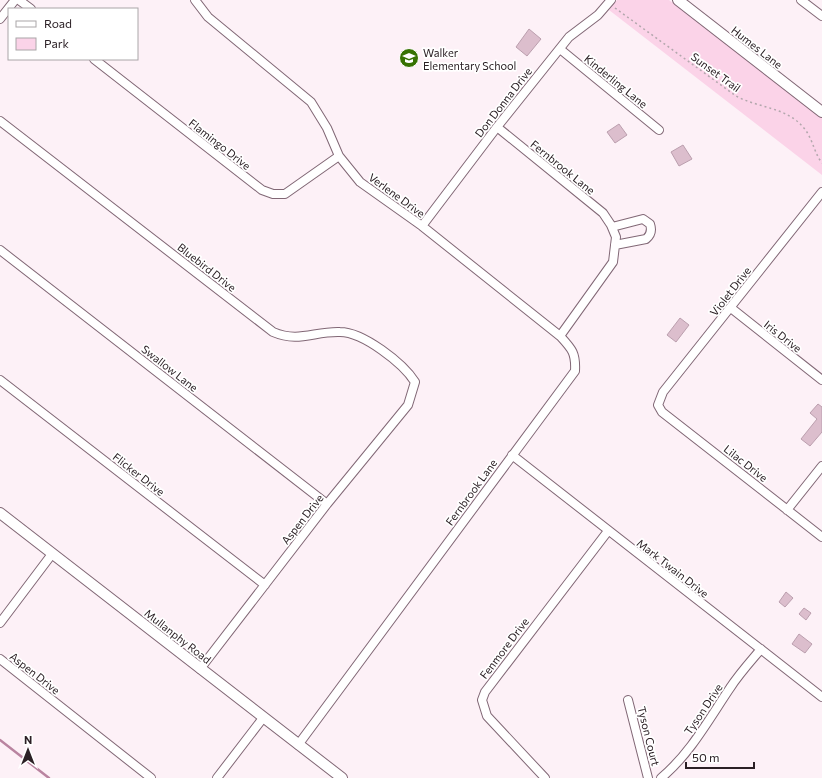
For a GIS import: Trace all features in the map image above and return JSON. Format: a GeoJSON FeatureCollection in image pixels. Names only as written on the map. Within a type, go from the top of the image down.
{"type":"FeatureCollection","features":[{"type":"Feature","properties":{"kind":"street"},"geometry":{"type":"LineString","coordinates":[[9,8],[16,0]]}},
{"type":"Feature","properties":{"kind":"street"},"geometry":{"type":"LineString","coordinates":[[19,0],[30,8]]}},
{"type":"Feature","properties":{"kind":"street","name":"Verlene Drive"},"geometry":{"type":"LineString","coordinates":[[195,0],[208,17],[311,102],[327,128],[339,156],[360,182],[422,226],[560,336]]}},
{"type":"Feature","properties":{"kind":"street","name":"Humes Lane"},"geometry":{"type":"LineString","coordinates":[[678,0],[822,112]]}},
{"type":"Feature","properties":{"kind":"street"},"geometry":{"type":"LineString","coordinates":[[801,0],[822,16]]}},
{"type":"Feature","properties":{"kind":"street","name":"Don Donna Drive"},"geometry":{"type":"LineString","coordinates":[[422,226],[497,127],[569,37],[612,3]]}},
{"type":"Feature","properties":{"kind":"street"},"geometry":{"type":"LineString","coordinates":[[0,19],[8,10]]}},
{"type":"Feature","properties":{"kind":"street","name":"Kinderling Lane"},"geometry":{"type":"LineString","coordinates":[[560,49],[659,130]]}},
{"type":"Feature","properties":{"kind":"street","name":"Flamingo Drive"},"geometry":{"type":"LineString","coordinates":[[95,60],[262,190],[273,194],[285,194],[339,156]]}},
{"type":"Feature","properties":{"kind":"street","name":"Bluebird Drive"},"geometry":{"type":"LineString","coordinates":[[0,121],[273,332],[285,337],[299,338],[340,332],[363,338],[399,363],[416,382]]}},
{"type":"Feature","properties":{"kind":"street","name":"Fernbrook Lane"},"geometry":{"type":"LineString","coordinates":[[298,745],[575,371],[576,360],[573,351],[560,336],[613,262],[616,238],[612,227],[603,213],[497,127]]}},
{"type":"Feature","properties":{"kind":"street","name":"Violet Drive"},"geometry":{"type":"LineString","coordinates":[[658,405],[663,392],[822,192]]}},
{"type":"Feature","properties":{"kind":"street"},"geometry":{"type":"LineString","coordinates":[[612,227],[643,220],[650,224],[651,228],[651,233],[646,239],[615,245]]}},
{"type":"Feature","properties":{"kind":"street","name":"Swallow Lane"},"geometry":{"type":"LineString","coordinates":[[0,250],[327,504]]}},
{"type":"Feature","properties":{"kind":"street","name":"Iris Drive"},"geometry":{"type":"LineString","coordinates":[[730,308],[822,380]]}},
{"type":"Feature","properties":{"kind":"street","name":"Flicker Drive"},"geometry":{"type":"LineString","coordinates":[[0,380],[265,585]]}},
{"type":"Feature","properties":{"kind":"street","name":"Aspen Drive"},"geometry":{"type":"LineString","coordinates":[[200,669],[327,504],[408,405],[416,382]]}},
{"type":"Feature","properties":{"kind":"street","name":"Lilac Drive"},"geometry":{"type":"LineString","coordinates":[[658,405],[662,412],[822,537]]}},
{"type":"Feature","properties":{"kind":"street","name":"Mark Twain Drive"},"geometry":{"type":"LineString","coordinates":[[512,455],[822,697]]}},
{"type":"Feature","properties":{"kind":"street"},"geometry":{"type":"LineString","coordinates":[[788,510],[822,466]]}},
{"type":"Feature","properties":{"kind":"street","name":"Mullanphy Road"},"geometry":{"type":"LineString","coordinates":[[0,513],[342,778]]}},
{"type":"Feature","properties":{"kind":"street","name":"Fenmore Drive"},"geometry":{"type":"LineString","coordinates":[[545,778],[487,716],[482,700],[484,692],[608,531]]}},
{"type":"Feature","properties":{"kind":"street"},"geometry":{"type":"LineString","coordinates":[[0,622],[52,554]]}},
{"type":"Feature","properties":{"kind":"street","name":"Tyson Drive"},"geometry":{"type":"LineString","coordinates":[[661,778],[692,745],[731,686],[761,649]]}},
{"type":"Feature","properties":{"kind":"street","name":"Aspen Drive"},"geometry":{"type":"LineString","coordinates":[[0,659],[151,778]]}},
{"type":"Feature","properties":{"kind":"street","name":"Tyson Court"},"geometry":{"type":"LineString","coordinates":[[628,700],[648,778]]}},
{"type":"Feature","properties":{"kind":"street"},"geometry":{"type":"LineString","coordinates":[[217,778],[263,718]]}},
{"type":"Feature","properties":{"kind":"path","name":"Sunset Trail"},"geometry":{"type":"LineString","coordinates":[[612,3],[736,96],[746,102],[783,112],[796,120],[811,138],[818,157],[822,162]]}},
{"type":"Feature","properties":{"kind":"green space"},"geometry":{"type":"Polygon","coordinates":[[[617,0],[669,0],[822,117],[822,175],[609,10],[617,0]]]}},
{"type":"Feature","properties":{"kind":"building"},"geometry":{"type":"Polygon","coordinates":[[[529,29],[541,39],[527,56],[516,47],[529,29]]]}},
{"type":"Feature","properties":{"kind":"building"},"geometry":{"type":"Polygon","coordinates":[[[619,124],[627,135],[615,143],[607,132],[619,124]]]}},
{"type":"Feature","properties":{"kind":"building"},"geometry":{"type":"Polygon","coordinates":[[[683,145],[692,159],[679,166],[671,152],[683,145]]]}},
{"type":"Feature","properties":{"kind":"building"},"geometry":{"type":"Polygon","coordinates":[[[680,318],[689,325],[676,342],[667,335],[680,318]]]}},
{"type":"Feature","properties":{"kind":"building"},"geometry":{"type":"Polygon","coordinates":[[[818,404],[822,407],[822,432],[810,446],[801,439],[817,419],[810,413],[818,404]]]}},
{"type":"Feature","properties":{"kind":"building"},"geometry":{"type":"Polygon","coordinates":[[[786,592],[793,598],[785,607],[779,602],[786,592]]]}},
{"type":"Feature","properties":{"kind":"building"},"geometry":{"type":"Polygon","coordinates":[[[804,608],[811,613],[806,620],[799,614],[804,608]]]}},
{"type":"Feature","properties":{"kind":"building"},"geometry":{"type":"Polygon","coordinates":[[[799,634],[812,644],[805,653],[792,644],[799,634]]]}},
{"type":"Feature","properties":{"kind":"waterway"},"geometry":{"type":"LineString","coordinates":[[0,740],[49,778]]}},
{"type":"Feature","properties":{"kind":"place","name":"Walker Elementary School"},"geometry":{"type":"Point","coordinates":[409,58]}}]}
